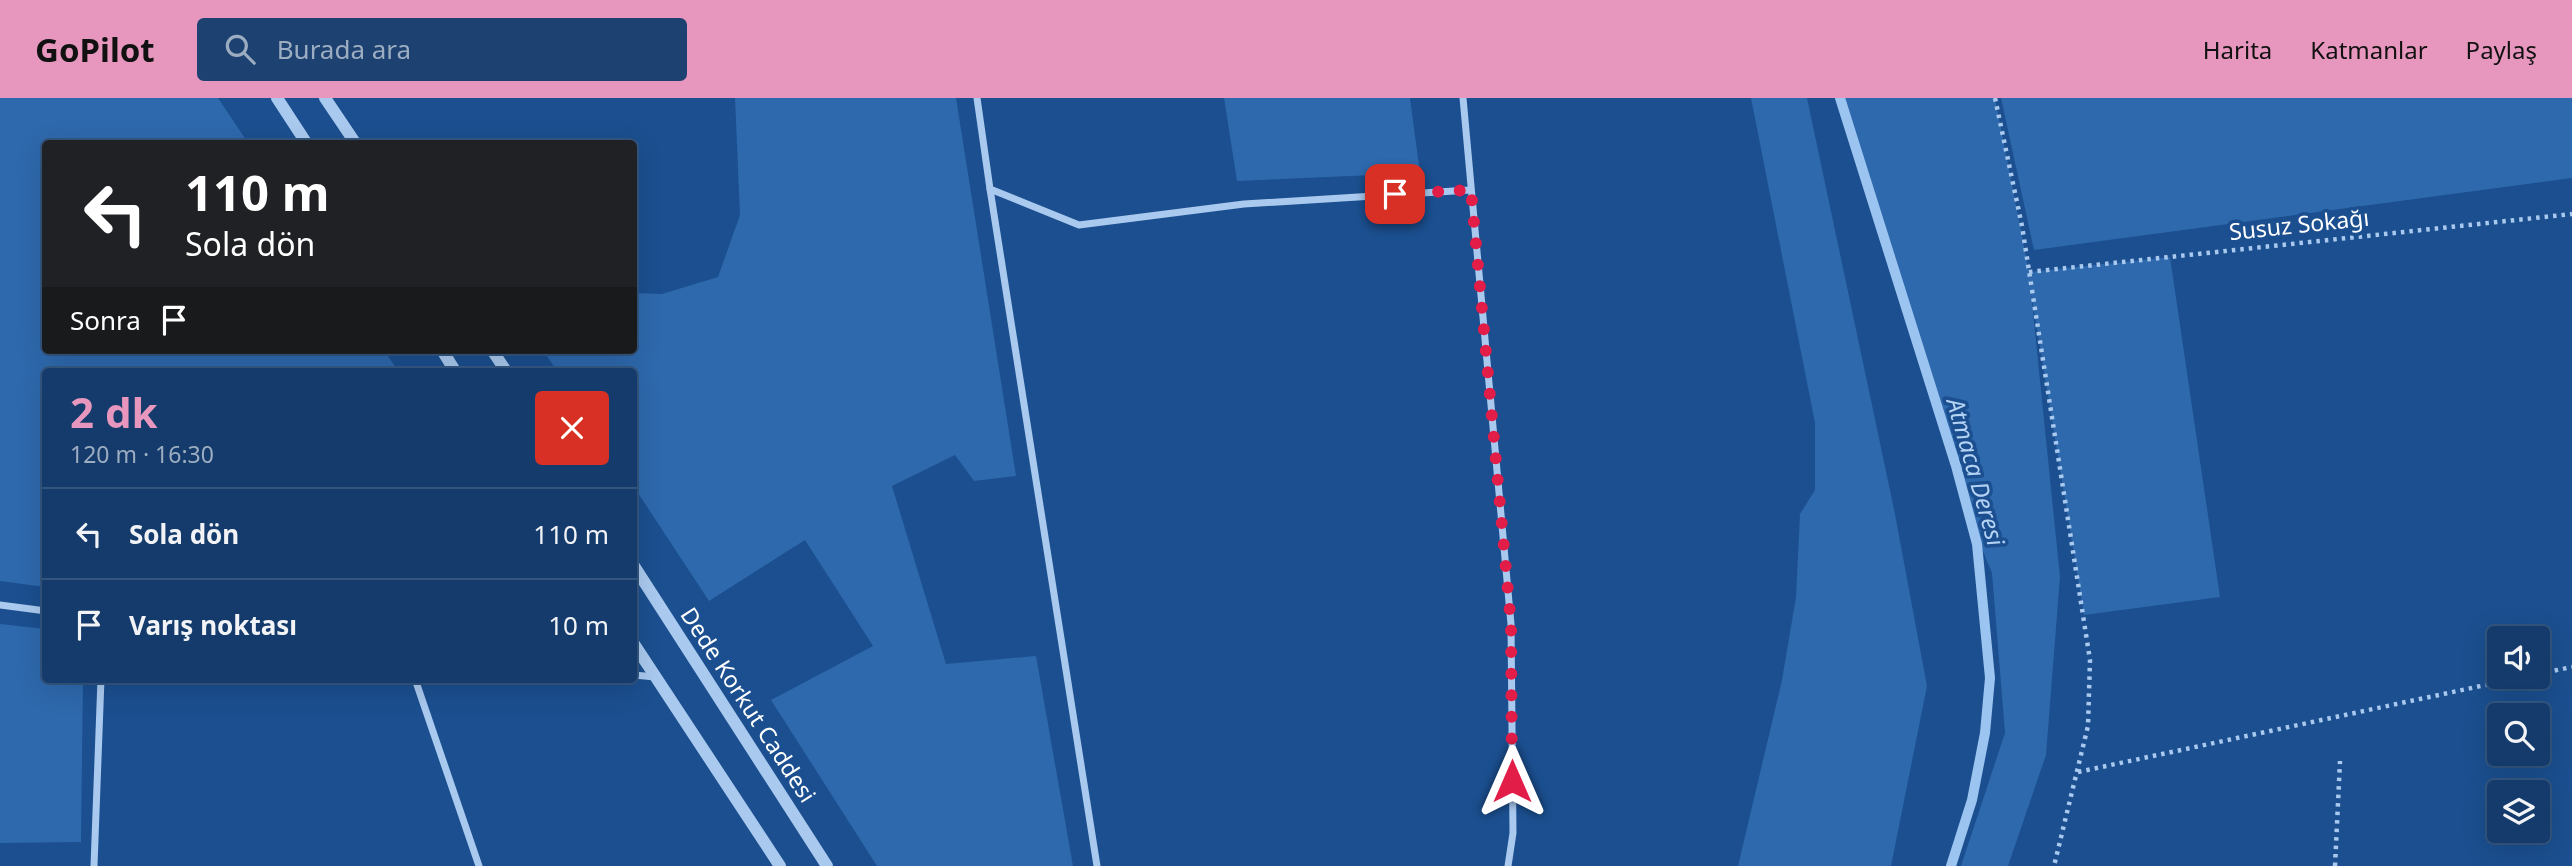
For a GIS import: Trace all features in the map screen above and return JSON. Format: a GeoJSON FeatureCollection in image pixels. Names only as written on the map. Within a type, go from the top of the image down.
{"type":"FeatureCollection","features":[{"type":"Feature","properties":{"kind":"street"},"geometry":{"type":"LineString","coordinates":[[277,98],[304,140]]}},
{"type":"Feature","properties":{"kind":"street"},"geometry":{"type":"LineString","coordinates":[[326,98],[353,140]]}},
{"type":"Feature","properties":{"kind":"street"},"geometry":{"type":"LineString","coordinates":[[976,98],[1097,866]]}},
{"type":"Feature","properties":{"kind":"street"},"geometry":{"type":"LineString","coordinates":[[1463,98],[1511,624],[1513,833],[1508,866]]}},
{"type":"Feature","properties":{"kind":"street"},"geometry":{"type":"LineString","coordinates":[[990,189],[1079,225],[1244,204],[1471,190]]}},
{"type":"Feature","properties":{"kind":"street","name":"Dede Korkut Caddesi"},"geometry":{"type":"LineString","coordinates":[[637,571],[827,866]]}},
{"type":"Feature","properties":{"kind":"street"},"geometry":{"type":"LineString","coordinates":[[0,605],[42,610]]}},
{"type":"Feature","properties":{"kind":"street"},"geometry":{"type":"LineString","coordinates":[[637,648],[780,866]]}},
{"type":"Feature","properties":{"kind":"street"},"geometry":{"type":"LineString","coordinates":[[637,675],[656,677]]}},
{"type":"Feature","properties":{"kind":"street"},"geometry":{"type":"LineString","coordinates":[[94,866],[101,683]]}},
{"type":"Feature","properties":{"kind":"street"},"geometry":{"type":"LineString","coordinates":[[416,683],[478,866]]}},
{"type":"Feature","properties":{"kind":"path"},"geometry":{"type":"LineString","coordinates":[[1996,98],[2029,272],[2090,660],[2088,726],[2054,866]]}},
{"type":"Feature","properties":{"kind":"path","name":"Susuz Sokağı"},"geometry":{"type":"LineString","coordinates":[[2029,272],[2572,214]]}},
{"type":"Feature","properties":{"kind":"path"},"geometry":{"type":"LineString","coordinates":[[2550,672],[2572,667]]}},
{"type":"Feature","properties":{"kind":"path"},"geometry":{"type":"LineString","coordinates":[[2078,772],[2487,685]]}},
{"type":"Feature","properties":{"kind":"path"},"geometry":{"type":"LineString","coordinates":[[2335,866],[2340,761]]}},
{"type":"Feature","properties":{"kind":"shaded area"},"geometry":{"type":"Polygon","coordinates":[[[0,98],[218,98],[246,140],[42,140],[42,354],[387,354],[396,368],[42,368],[42,587],[0,581],[0,98]]]}},
{"type":"Feature","properties":{"kind":"shaded area"},"geometry":{"type":"Polygon","coordinates":[[[735,98],[956,98],[1016,476],[974,481],[955,455],[892,486],[946,664],[1036,656],[1073,866],[877,866],[771,700],[873,646],[805,540],[709,601],[637,492],[637,368],[555,368],[546,354],[637,354],[637,293],[662,294],[718,277],[740,215],[735,98]]]}},
{"type":"Feature","properties":{"kind":"shaded area"},"geometry":{"type":"Polygon","coordinates":[[[1224,98],[1410,98],[1420,173],[1237,181],[1224,98]]]}},
{"type":"Feature","properties":{"kind":"shaded area"},"geometry":{"type":"Polygon","coordinates":[[[1751,98],[1807,98],[1894,509],[1927,686],[1891,866],[1738,866],[1782,680],[1796,597],[1800,514],[1815,490],[1815,423],[1751,98]]]}},
{"type":"Feature","properties":{"kind":"shaded area"},"geometry":{"type":"Polygon","coordinates":[[[1840,98],[1995,98],[2029,272],[2170,257],[2220,597],[2084,615],[2031,292],[2060,577],[2046,755],[2008,866],[1961,866],[2005,733],[1992,573],[1973,527],[1840,98]]]}},
{"type":"Feature","properties":{"kind":"shaded area"},"geometry":{"type":"Polygon","coordinates":[[[2001,98],[2572,98],[2572,178],[2034,250],[2001,98]]]}},
{"type":"Feature","properties":{"kind":"shaded area"},"geometry":{"type":"Polygon","coordinates":[[[0,624],[42,629],[42,683],[83,683],[81,842],[0,843],[0,624]]]}},
{"type":"Feature","properties":{"kind":"waterway","name":"Atmaca Deresi"},"geometry":{"type":"LineString","coordinates":[[1840,98],[1956,466],[1977,544],[1990,678],[1985,733],[1972,800],[1951,866]]}},
{"type":"Feature","properties":{"kind":"route"},"geometry":{"type":"LineString","coordinates":[[1395,194],[1471,190],[1511,624],[1512,781]]}}]}
